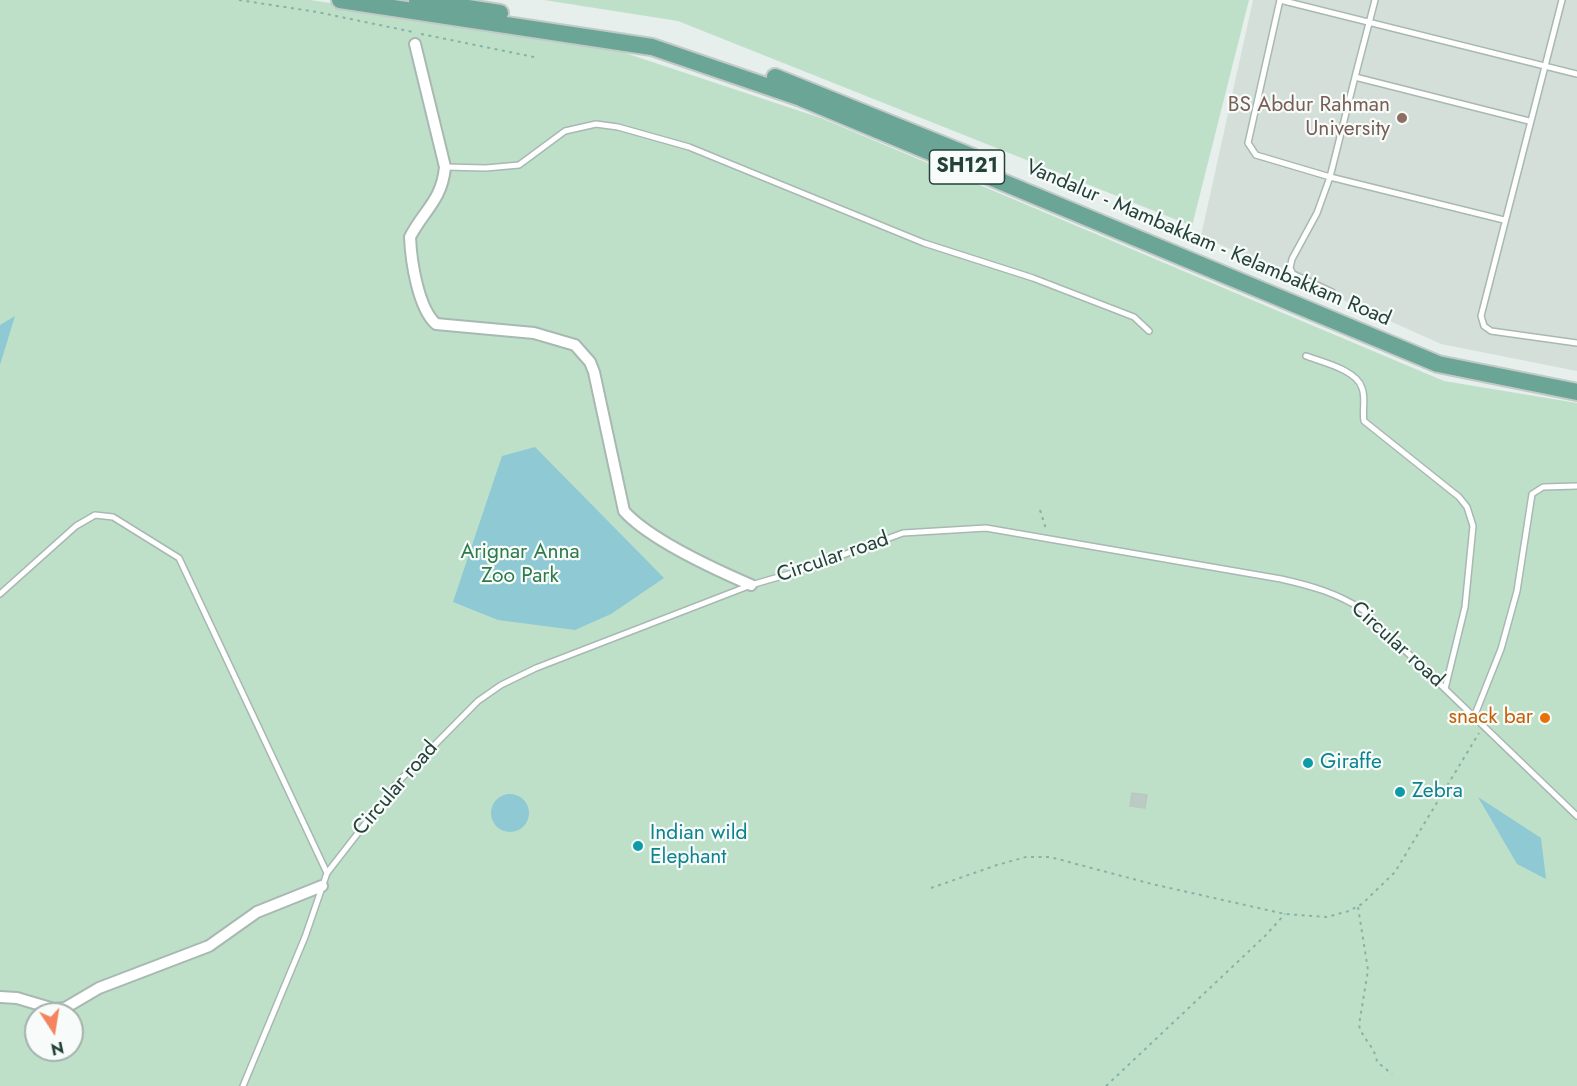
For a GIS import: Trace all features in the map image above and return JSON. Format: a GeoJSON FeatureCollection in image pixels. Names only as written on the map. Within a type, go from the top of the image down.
{"type":"FeatureCollection","features":[{"type":"Feature","properties":{"kind":"main road","name":"Vandalur - Mambakkam - Kelambakkam Road"},"geometry":{"type":"LineString","coordinates":[[340,0],[652,47],[803,92],[1438,364],[1577,392]]}},
{"type":"Feature","properties":{"kind":"main road","name":"Vandalur - Mambakkam - Kelambakkam Road"},"geometry":{"type":"LineString","coordinates":[[417,0],[654,36],[803,92],[1442,353],[1577,381]]}},
{"type":"Feature","properties":{"kind":"street"},"geometry":{"type":"LineString","coordinates":[[415,44],[445,167],[444,183],[437,200],[410,237],[422,305],[427,316],[436,324],[534,333],[574,345],[590,362],[594,372],[624,511],[636,523],[715,569],[751,585]]}},
{"type":"Feature","properties":{"kind":"street"},"geometry":{"type":"LineString","coordinates":[[0,997],[17,998],[54,1009],[65,1008],[99,988],[209,946],[257,912],[322,886]]}},
{"type":"Feature","properties":{"kind":"lane"},"geometry":{"type":"LineString","coordinates":[[1504,220],[1330,177],[1256,155],[1248,143],[1280,0],[1577,74]]}},
{"type":"Feature","properties":{"kind":"lane"},"geometry":{"type":"LineString","coordinates":[[1332,292],[1293,274],[1290,268],[1317,213],[1330,177],[1375,0]]}},
{"type":"Feature","properties":{"kind":"lane"},"geometry":{"type":"LineString","coordinates":[[1562,0],[1529,121],[1481,316],[1484,326],[1491,331],[1577,343]]}},
{"type":"Feature","properties":{"kind":"lane"},"geometry":{"type":"LineString","coordinates":[[1355,77],[1529,121]]}},
{"type":"Feature","properties":{"kind":"lane"},"geometry":{"type":"LineString","coordinates":[[445,167],[486,168],[519,165],[565,131],[596,124],[618,127],[688,147],[924,243],[1033,278],[1134,316],[1149,331]]}},
{"type":"Feature","properties":{"kind":"lane"},"geometry":{"type":"LineString","coordinates":[[1306,356],[1332,366],[1360,383],[1363,390],[1364,421],[1459,497],[1467,507],[1473,526],[1465,608],[1445,689]]}},
{"type":"Feature","properties":{"kind":"lane"},"geometry":{"type":"LineString","coordinates":[[1474,717],[1501,649],[1517,591],[1532,494],[1543,487],[1577,486]]}},
{"type":"Feature","properties":{"kind":"lane"},"geometry":{"type":"LineString","coordinates":[[0,594],[76,526],[95,515],[113,517],[179,558],[327,873]]}},
{"type":"Feature","properties":{"kind":"lane","name":"Circular road"},"geometry":{"type":"LineString","coordinates":[[243,1086],[305,937],[327,873],[396,784],[478,701],[501,685],[536,668],[751,585],[796,572],[903,533],[986,528],[1281,579],[1313,586],[1341,596],[1364,610],[1577,816]]}},
{"type":"Feature","properties":{"kind":"path"},"geometry":{"type":"LineString","coordinates":[[238,0],[317,12],[534,57]]}},
{"type":"Feature","properties":{"kind":"path"},"geometry":{"type":"LineString","coordinates":[[1040,510],[1050,540]]}},
{"type":"Feature","properties":{"kind":"path"},"geometry":{"type":"LineString","coordinates":[[931,888],[1006,862],[1026,857],[1050,857],[1152,884],[1285,914],[1327,917],[1358,907],[1395,872],[1483,726]]}},
{"type":"Feature","properties":{"kind":"path"},"geometry":{"type":"LineString","coordinates":[[1358,907],[1368,970],[1359,1024],[1361,1032],[1376,1050],[1377,1062],[1392,1074]]}},
{"type":"Feature","properties":{"kind":"path"},"geometry":{"type":"LineString","coordinates":[[1106,1086],[1265,936],[1285,914]]}},
{"type":"Feature","properties":{"kind":"shaded area","name":"BS Abdur Rahman University"},"geometry":{"type":"Polygon","coordinates":[[[1253,0],[1577,0],[1577,371],[1441,344],[1201,236],[1253,0]]]}},
{"type":"Feature","properties":{"kind":"green space","name":"Arignar Anna Zoo Park"},"geometry":{"type":"Polygon","coordinates":[[[0,0],[310,0],[592,42],[821,118],[1444,381],[1577,403],[1577,1086],[0,1086],[0,0]]]}},
{"type":"Feature","properties":{"kind":"green space"},"geometry":{"type":"Polygon","coordinates":[[[544,0],[1249,0],[1192,226],[678,21],[544,0]]]}},
{"type":"Feature","properties":{"kind":"water"},"geometry":{"type":"Polygon","coordinates":[[[15,316],[0,365],[0,325],[15,316]]]}},
{"type":"Feature","properties":{"kind":"water"},"geometry":{"type":"Polygon","coordinates":[[[535,447],[664,578],[611,614],[575,630],[498,620],[453,602],[502,456],[535,447]]]}},
{"type":"Feature","properties":{"kind":"water"},"geometry":{"type":"Polygon","coordinates":[[[510,794],[523,800],[529,813],[523,826],[510,832],[497,826],[491,813],[497,800],[510,794]]]}},
{"type":"Feature","properties":{"kind":"water"},"geometry":{"type":"Polygon","coordinates":[[[1478,797],[1541,838],[1546,879],[1517,864],[1478,797]]]}},
{"type":"Feature","properties":{"kind":"building"},"geometry":{"type":"Polygon","coordinates":[[[1132,793],[1147,795],[1145,808],[1130,806],[1132,793]]]}},
{"type":"Feature","properties":{"kind":"place","name":"BS Abdur Rahman University"},"geometry":{"type":"Point","coordinates":[1402,118]}},
{"type":"Feature","properties":{"kind":"place","name":"snack bar"},"geometry":{"type":"Point","coordinates":[1545,718]}},
{"type":"Feature","properties":{"kind":"place","name":"Giraffe"},"geometry":{"type":"Point","coordinates":[1308,763]}},
{"type":"Feature","properties":{"kind":"place","name":"Zebra"},"geometry":{"type":"Point","coordinates":[1400,792]}},
{"type":"Feature","properties":{"kind":"place","name":"Indian wild Elephant"},"geometry":{"type":"Point","coordinates":[638,846]}}]}
